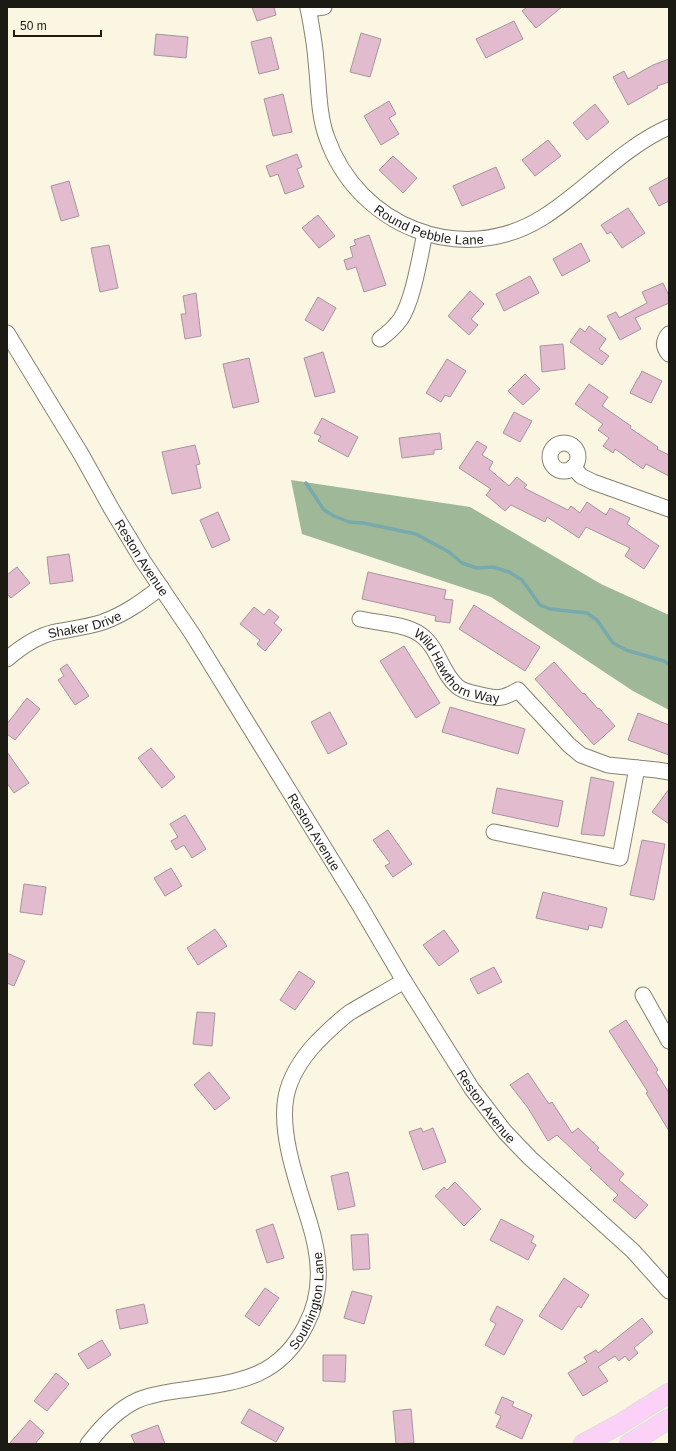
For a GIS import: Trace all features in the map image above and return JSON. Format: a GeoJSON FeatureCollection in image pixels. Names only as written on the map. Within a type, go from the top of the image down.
{"type":"FeatureCollection","features":[{"type":"Feature","properties":{"kind":"main road"},"geometry":{"type":"LineString","coordinates":[[583,1444],[620,1424],[669,1393]]}},
{"type":"Feature","properties":{"kind":"main road"},"geometry":{"type":"LineString","coordinates":[[629,1444],[669,1419]]}},
{"type":"Feature","properties":{"kind":"street"},"geometry":{"type":"LineString","coordinates":[[308,8],[324,7]]}},
{"type":"Feature","properties":{"kind":"street","name":"Round Pebble Lane"},"geometry":{"type":"LineString","coordinates":[[308,8],[316,59],[322,117],[326,138],[334,155],[346,176],[373,206],[388,217],[407,227],[425,233],[446,238],[467,239],[486,238],[523,228],[542,219],[638,144],[669,127]]}},
{"type":"Feature","properties":{"kind":"street"},"geometry":{"type":"LineString","coordinates":[[380,339],[390,332],[403,317],[416,278],[425,233]]}},
{"type":"Feature","properties":{"kind":"street","name":"Reston Avenue"},"geometry":{"type":"LineString","coordinates":[[7,333],[81,454],[115,515],[196,640],[360,906],[404,982],[472,1089],[505,1132],[530,1158],[633,1251],[669,1291]]}},
{"type":"Feature","properties":{"kind":"street"},"geometry":{"type":"LineString","coordinates":[[669,334],[665,339],[664,344],[669,354]]}},
{"type":"Feature","properties":{"kind":"street"},"geometry":{"type":"LineString","coordinates":[[573,467],[581,476],[592,482],[669,508]]}},
{"type":"Feature","properties":{"kind":"street","name":"Shaker Drive"},"geometry":{"type":"LineString","coordinates":[[7,659],[24,646],[39,638],[53,633],[102,622],[120,615],[140,603],[161,587]]}},
{"type":"Feature","properties":{"kind":"street","name":"Wild Hawthorn Way"},"geometry":{"type":"LineString","coordinates":[[360,619],[412,629],[431,644],[451,680],[465,691],[496,699],[506,697],[518,690],[568,745],[581,755],[608,765],[669,772]]}},
{"type":"Feature","properties":{"kind":"street"},"geometry":{"type":"LineString","coordinates":[[494,832],[620,858],[637,768]]}},
{"type":"Feature","properties":{"kind":"street","name":"Southington Lane"},"geometry":{"type":"LineString","coordinates":[[88,1444],[102,1426],[123,1409],[136,1401],[160,1394],[230,1382],[254,1376],[283,1357],[294,1344],[306,1325],[313,1310],[319,1282],[319,1262],[316,1242],[292,1162],[286,1132],[286,1098],[290,1084],[297,1068],[309,1051],[331,1027],[349,1013],[404,982]]}},
{"type":"Feature","properties":{"kind":"street"},"geometry":{"type":"LineString","coordinates":[[642,995],[669,1041]]}},
{"type":"Feature","properties":{"kind":"green space"},"geometry":{"type":"Polygon","coordinates":[[[291,480],[470,507],[601,584],[669,615],[669,710],[633,691],[491,597],[302,534],[291,480]]]}},
{"type":"Feature","properties":{"kind":"building"},"geometry":{"type":"Polygon","coordinates":[[[252,7],[274,7],[276,15],[257,21],[252,7]]]}},
{"type":"Feature","properties":{"kind":"building"},"geometry":{"type":"Polygon","coordinates":[[[527,7],[562,7],[536,28],[522,11],[527,7]]]}},
{"type":"Feature","properties":{"kind":"building"},"geometry":{"type":"Polygon","coordinates":[[[514,21],[523,39],[486,58],[476,39],[514,21]]]}},
{"type":"Feature","properties":{"kind":"building"},"geometry":{"type":"Polygon","coordinates":[[[361,33],[381,39],[370,77],[350,72],[361,33]]]}},
{"type":"Feature","properties":{"kind":"building"},"geometry":{"type":"Polygon","coordinates":[[[156,34],[188,37],[186,58],[154,55],[156,34]]]}},
{"type":"Feature","properties":{"kind":"building"},"geometry":{"type":"Polygon","coordinates":[[[271,37],[279,69],[259,74],[251,42],[271,37]]]}},
{"type":"Feature","properties":{"kind":"building"},"geometry":{"type":"Polygon","coordinates":[[[669,59],[669,82],[657,86],[658,88],[628,105],[613,77],[624,71],[628,79],[653,65],[669,59]]]}},
{"type":"Feature","properties":{"kind":"building"},"geometry":{"type":"Polygon","coordinates":[[[283,94],[292,132],[273,136],[264,99],[283,94]]]}},
{"type":"Feature","properties":{"kind":"building"},"geometry":{"type":"Polygon","coordinates":[[[389,101],[396,114],[389,118],[399,134],[381,145],[364,116],[389,101]]]}},
{"type":"Feature","properties":{"kind":"building"},"geometry":{"type":"Polygon","coordinates":[[[595,104],[609,122],[587,140],[573,123],[595,104]]]}},
{"type":"Feature","properties":{"kind":"building"},"geometry":{"type":"Polygon","coordinates":[[[548,140],[561,156],[535,176],[522,160],[548,140]]]}},
{"type":"Feature","properties":{"kind":"building"},"geometry":{"type":"Polygon","coordinates":[[[297,154],[302,167],[297,169],[304,187],[285,194],[278,174],[270,177],[266,166],[297,154]]]}},
{"type":"Feature","properties":{"kind":"building"},"geometry":{"type":"Polygon","coordinates":[[[393,156],[417,178],[403,193],[379,170],[393,156]]]}},
{"type":"Feature","properties":{"kind":"building"},"geometry":{"type":"Polygon","coordinates":[[[496,167],[505,188],[462,206],[453,186],[496,167]]]}},
{"type":"Feature","properties":{"kind":"building"},"geometry":{"type":"Polygon","coordinates":[[[669,177],[669,201],[659,206],[649,188],[669,177]]]}},
{"type":"Feature","properties":{"kind":"building"},"geometry":{"type":"Polygon","coordinates":[[[69,181],[79,216],[61,221],[51,186],[69,181]]]}},
{"type":"Feature","properties":{"kind":"building"},"geometry":{"type":"Polygon","coordinates":[[[628,208],[645,233],[622,248],[611,232],[607,234],[601,225],[628,208]]]}},
{"type":"Feature","properties":{"kind":"building"},"geometry":{"type":"Polygon","coordinates":[[[318,215],[335,236],[319,248],[302,228],[318,215]]]}},
{"type":"Feature","properties":{"kind":"building"},"geometry":{"type":"Polygon","coordinates":[[[369,235],[386,285],[364,292],[356,267],[347,270],[344,260],[353,257],[350,247],[356,245],[354,240],[369,235]]]}},
{"type":"Feature","properties":{"kind":"building"},"geometry":{"type":"Polygon","coordinates":[[[581,243],[590,261],[562,276],[553,259],[581,243]]]}},
{"type":"Feature","properties":{"kind":"building"},"geometry":{"type":"Polygon","coordinates":[[[109,245],[118,288],[100,292],[91,248],[109,245]]]}},
{"type":"Feature","properties":{"kind":"building"},"geometry":{"type":"Polygon","coordinates":[[[530,276],[539,293],[504,311],[496,294],[530,276]]]}},
{"type":"Feature","properties":{"kind":"building"},"geometry":{"type":"Polygon","coordinates":[[[663,283],[669,296],[669,303],[635,318],[641,329],[620,340],[607,316],[616,312],[619,318],[647,303],[642,292],[663,283]]]}},
{"type":"Feature","properties":{"kind":"building"},"geometry":{"type":"Polygon","coordinates":[[[470,291],[484,304],[471,319],[478,325],[469,335],[448,316],[470,291]]]}},
{"type":"Feature","properties":{"kind":"building"},"geometry":{"type":"Polygon","coordinates":[[[196,293],[201,336],[185,339],[181,314],[186,314],[183,296],[196,293]]]}},
{"type":"Feature","properties":{"kind":"building"},"geometry":{"type":"Polygon","coordinates":[[[318,297],[336,308],[323,331],[305,320],[318,297]]]}},
{"type":"Feature","properties":{"kind":"building"},"geometry":{"type":"Polygon","coordinates":[[[589,326],[606,339],[599,349],[609,356],[602,365],[570,342],[580,328],[585,332],[589,326]]]}},
{"type":"Feature","properties":{"kind":"building"},"geometry":{"type":"Polygon","coordinates":[[[563,344],[565,369],[542,372],[540,346],[563,344]]]}},
{"type":"Feature","properties":{"kind":"building"},"geometry":{"type":"Polygon","coordinates":[[[323,352],[335,392],[315,397],[304,358],[323,352]]]}},
{"type":"Feature","properties":{"kind":"building"},"geometry":{"type":"Polygon","coordinates":[[[249,358],[259,402],[233,408],[223,364],[249,358]]]}},
{"type":"Feature","properties":{"kind":"building"},"geometry":{"type":"Polygon","coordinates":[[[447,359],[466,371],[450,397],[445,395],[441,402],[426,393],[447,359]]]}},
{"type":"Feature","properties":{"kind":"building"},"geometry":{"type":"Polygon","coordinates":[[[642,371],[662,381],[651,403],[630,393],[642,371]]]}},
{"type":"Feature","properties":{"kind":"building"},"geometry":{"type":"Polygon","coordinates":[[[525,374],[540,389],[523,405],[508,391],[525,374]]]}},
{"type":"Feature","properties":{"kind":"building"},"geometry":{"type":"Polygon","coordinates":[[[589,384],[608,397],[602,406],[631,426],[630,428],[658,447],[657,449],[669,455],[669,476],[646,464],[643,469],[615,449],[613,453],[603,446],[609,438],[598,430],[603,424],[575,404],[589,384]]]}},
{"type":"Feature","properties":{"kind":"building"},"geometry":{"type":"Polygon","coordinates":[[[514,412],[532,421],[520,442],[503,433],[514,412]]]}},
{"type":"Feature","properties":{"kind":"building"},"geometry":{"type":"Polygon","coordinates":[[[322,418],[358,437],[348,457],[318,441],[321,436],[314,433],[322,418]]]}},
{"type":"Feature","properties":{"kind":"building"},"geometry":{"type":"Polygon","coordinates":[[[440,433],[442,449],[434,450],[434,454],[402,458],[399,438],[440,433]]]}},
{"type":"Feature","properties":{"kind":"building"},"geometry":{"type":"Polygon","coordinates":[[[477,441],[487,447],[482,455],[493,462],[489,469],[509,486],[517,477],[527,485],[524,488],[568,510],[571,506],[580,513],[587,502],[606,515],[610,508],[630,518],[627,524],[659,546],[644,569],[625,556],[630,548],[586,527],[579,538],[547,517],[545,522],[511,505],[505,511],[486,495],[491,489],[459,468],[477,441]]]}},
{"type":"Feature","properties":{"kind":"building"},"geometry":{"type":"Polygon","coordinates":[[[195,445],[200,464],[196,465],[201,488],[172,494],[162,452],[195,445]]]}},
{"type":"Feature","properties":{"kind":"building"},"geometry":{"type":"Polygon","coordinates":[[[218,512],[230,540],[212,548],[200,520],[218,512]]]}},
{"type":"Feature","properties":{"kind":"building"},"geometry":{"type":"Polygon","coordinates":[[[69,554],[73,581],[50,584],[47,557],[69,554]]]}},
{"type":"Feature","properties":{"kind":"building"},"geometry":{"type":"Polygon","coordinates":[[[17,567],[30,583],[11,598],[7,594],[7,575],[17,567]]]}},
{"type":"Feature","properties":{"kind":"building"},"geometry":{"type":"Polygon","coordinates":[[[368,572],[446,590],[444,599],[453,600],[450,623],[435,621],[436,616],[362,599],[368,572]]]}},
{"type":"Feature","properties":{"kind":"building"},"geometry":{"type":"Polygon","coordinates":[[[474,605],[540,647],[525,671],[459,629],[474,605]]]}},
{"type":"Feature","properties":{"kind":"building"},"geometry":{"type":"Polygon","coordinates":[[[254,607],[264,615],[269,609],[279,617],[274,623],[282,630],[265,651],[257,644],[260,640],[240,624],[254,607]]]}},
{"type":"Feature","properties":{"kind":"building"},"geometry":{"type":"Polygon","coordinates":[[[404,646],[440,703],[416,718],[380,661],[404,646]]]}},
{"type":"Feature","properties":{"kind":"building"},"geometry":{"type":"Polygon","coordinates":[[[554,662],[615,726],[594,745],[535,679],[554,662]]]}},
{"type":"Feature","properties":{"kind":"building"},"geometry":{"type":"Polygon","coordinates":[[[67,664],[89,696],[75,705],[58,680],[64,676],[60,669],[67,664]]]}},
{"type":"Feature","properties":{"kind":"building"},"geometry":{"type":"Polygon","coordinates":[[[27,698],[40,709],[15,740],[7,734],[7,724],[27,698]]]}},
{"type":"Feature","properties":{"kind":"building"},"geometry":{"type":"Polygon","coordinates":[[[450,707],[525,729],[518,754],[442,732],[450,707]]]}},
{"type":"Feature","properties":{"kind":"building"},"geometry":{"type":"Polygon","coordinates":[[[330,712],[347,744],[328,754],[311,722],[330,712]]]}},
{"type":"Feature","properties":{"kind":"building"},"geometry":{"type":"Polygon","coordinates":[[[638,713],[669,725],[669,755],[628,740],[638,713]]]}},
{"type":"Feature","properties":{"kind":"building"},"geometry":{"type":"Polygon","coordinates":[[[151,748],[175,777],[162,788],[138,758],[151,748]]]}},
{"type":"Feature","properties":{"kind":"building"},"geometry":{"type":"Polygon","coordinates":[[[7,752],[29,783],[14,793],[7,783],[7,752]]]}},
{"type":"Feature","properties":{"kind":"building"},"geometry":{"type":"Polygon","coordinates":[[[591,777],[614,782],[604,836],[581,834],[591,777]]]}},
{"type":"Feature","properties":{"kind":"building"},"geometry":{"type":"Polygon","coordinates":[[[497,788],[563,801],[558,827],[492,813],[497,788]]]}},
{"type":"Feature","properties":{"kind":"building"},"geometry":{"type":"Polygon","coordinates":[[[669,789],[669,824],[652,812],[669,789]]]}},
{"type":"Feature","properties":{"kind":"building"},"geometry":{"type":"Polygon","coordinates":[[[185,815],[206,849],[192,858],[184,845],[176,850],[171,841],[178,837],[170,824],[185,815]]]}},
{"type":"Feature","properties":{"kind":"building"},"geometry":{"type":"Polygon","coordinates":[[[388,830],[412,864],[393,877],[385,866],[390,863],[373,840],[388,830]]]}},
{"type":"Feature","properties":{"kind":"building"},"geometry":{"type":"Polygon","coordinates":[[[642,840],[665,844],[654,900],[630,895],[642,840]]]}},
{"type":"Feature","properties":{"kind":"building"},"geometry":{"type":"Polygon","coordinates":[[[171,868],[182,886],[165,896],[154,878],[171,868]]]}},
{"type":"Feature","properties":{"kind":"building"},"geometry":{"type":"Polygon","coordinates":[[[24,884],[46,887],[42,915],[20,912],[24,884]]]}},
{"type":"Feature","properties":{"kind":"building"},"geometry":{"type":"Polygon","coordinates":[[[543,892],[607,908],[602,928],[589,925],[588,930],[536,918],[543,892]]]}},
{"type":"Feature","properties":{"kind":"building"},"geometry":{"type":"Polygon","coordinates":[[[215,929],[227,946],[198,965],[187,948],[215,929]]]}},
{"type":"Feature","properties":{"kind":"building"},"geometry":{"type":"Polygon","coordinates":[[[444,930],[459,951],[439,966],[423,945],[444,930]]]}},
{"type":"Feature","properties":{"kind":"building"},"geometry":{"type":"Polygon","coordinates":[[[7,953],[25,961],[14,986],[7,983],[7,953]]]}},
{"type":"Feature","properties":{"kind":"building"},"geometry":{"type":"Polygon","coordinates":[[[494,967],[502,982],[478,994],[470,979],[494,967]]]}},
{"type":"Feature","properties":{"kind":"building"},"geometry":{"type":"Polygon","coordinates":[[[299,971],[315,982],[295,1010],[280,1000],[299,971]]]}},
{"type":"Feature","properties":{"kind":"building"},"geometry":{"type":"Polygon","coordinates":[[[197,1012],[215,1013],[212,1046],[193,1044],[197,1012]]]}},
{"type":"Feature","properties":{"kind":"building"},"geometry":{"type":"Polygon","coordinates":[[[626,1020],[658,1070],[656,1072],[669,1093],[669,1131],[646,1093],[648,1092],[609,1031],[626,1020]]]}},
{"type":"Feature","properties":{"kind":"building"},"geometry":{"type":"Polygon","coordinates":[[[209,1072],[230,1098],[215,1110],[194,1085],[209,1072]]]}},
{"type":"Feature","properties":{"kind":"building"},"geometry":{"type":"Polygon","coordinates":[[[528,1073],[549,1104],[552,1102],[572,1133],[578,1128],[599,1148],[597,1150],[624,1174],[619,1180],[648,1205],[635,1219],[613,1200],[618,1195],[557,1135],[548,1141],[528,1108],[510,1085],[528,1073]]]}},
{"type":"Feature","properties":{"kind":"building"},"geometry":{"type":"Polygon","coordinates":[[[421,1128],[423,1132],[433,1128],[446,1162],[423,1170],[409,1132],[421,1128]]]}},
{"type":"Feature","properties":{"kind":"building"},"geometry":{"type":"Polygon","coordinates":[[[348,1172],[355,1206],[338,1210],[331,1176],[348,1172]]]}},
{"type":"Feature","properties":{"kind":"building"},"geometry":{"type":"Polygon","coordinates":[[[455,1182],[481,1209],[464,1226],[435,1196],[444,1187],[447,1190],[455,1182]]]}},
{"type":"Feature","properties":{"kind":"building"},"geometry":{"type":"Polygon","coordinates":[[[501,1219],[534,1236],[531,1242],[536,1245],[528,1260],[490,1240],[501,1219]]]}},
{"type":"Feature","properties":{"kind":"building"},"geometry":{"type":"Polygon","coordinates":[[[273,1224],[284,1258],[267,1263],[256,1230],[273,1224]]]}},
{"type":"Feature","properties":{"kind":"building"},"geometry":{"type":"Polygon","coordinates":[[[368,1234],[370,1269],[353,1270],[351,1235],[368,1234]]]}},
{"type":"Feature","properties":{"kind":"building"},"geometry":{"type":"Polygon","coordinates":[[[564,1278],[589,1295],[581,1308],[578,1306],[562,1330],[539,1316],[564,1278]]]}},
{"type":"Feature","properties":{"kind":"building"},"geometry":{"type":"Polygon","coordinates":[[[265,1288],[279,1298],[259,1326],[245,1316],[265,1288]]]}},
{"type":"Feature","properties":{"kind":"building"},"geometry":{"type":"Polygon","coordinates":[[[352,1291],[372,1296],[364,1324],[344,1318],[352,1291]]]}},
{"type":"Feature","properties":{"kind":"building"},"geometry":{"type":"Polygon","coordinates":[[[144,1304],[148,1323],[120,1329],[116,1310],[144,1304]]]}},
{"type":"Feature","properties":{"kind":"building"},"geometry":{"type":"Polygon","coordinates":[[[497,1306],[523,1320],[504,1355],[485,1345],[496,1324],[490,1320],[497,1306]]]}},
{"type":"Feature","properties":{"kind":"building"},"geometry":{"type":"Polygon","coordinates":[[[642,1318],[653,1332],[634,1348],[638,1353],[629,1361],[625,1356],[619,1361],[615,1356],[598,1367],[608,1381],[583,1396],[568,1373],[587,1362],[584,1357],[596,1350],[598,1353],[642,1318]]]}},
{"type":"Feature","properties":{"kind":"building"},"geometry":{"type":"Polygon","coordinates":[[[102,1340],[111,1355],[88,1369],[78,1354],[102,1340]]]}},
{"type":"Feature","properties":{"kind":"building"},"geometry":{"type":"Polygon","coordinates":[[[323,1355],[346,1355],[345,1382],[323,1381],[323,1355]]]}},
{"type":"Feature","properties":{"kind":"building"},"geometry":{"type":"Polygon","coordinates":[[[56,1373],[69,1384],[47,1411],[34,1401],[56,1373]]]}},
{"type":"Feature","properties":{"kind":"building"},"geometry":{"type":"Polygon","coordinates":[[[502,1397],[514,1402],[512,1406],[532,1415],[522,1439],[496,1427],[501,1416],[495,1413],[502,1397]]]}},
{"type":"Feature","properties":{"kind":"building"},"geometry":{"type":"Polygon","coordinates":[[[249,1409],[284,1428],[276,1442],[241,1423],[249,1409]]]}},
{"type":"Feature","properties":{"kind":"building"},"geometry":{"type":"Polygon","coordinates":[[[411,1409],[414,1443],[396,1444],[393,1411],[411,1409]]]}},
{"type":"Feature","properties":{"kind":"building"},"geometry":{"type":"Polygon","coordinates":[[[30,1420],[44,1433],[35,1444],[9,1444],[30,1420]]]}},
{"type":"Feature","properties":{"kind":"building"},"geometry":{"type":"Polygon","coordinates":[[[158,1425],[165,1444],[135,1444],[131,1435],[158,1425]]]}},
{"type":"Feature","properties":{"kind":"waterway"},"geometry":{"type":"LineString","coordinates":[[306,483],[324,510],[334,516],[349,522],[363,523],[416,534],[449,552],[462,563],[477,568],[493,567],[509,572],[522,580],[540,605],[550,609],[587,613],[597,620],[613,643],[626,650],[664,661],[669,664]]}}]}
